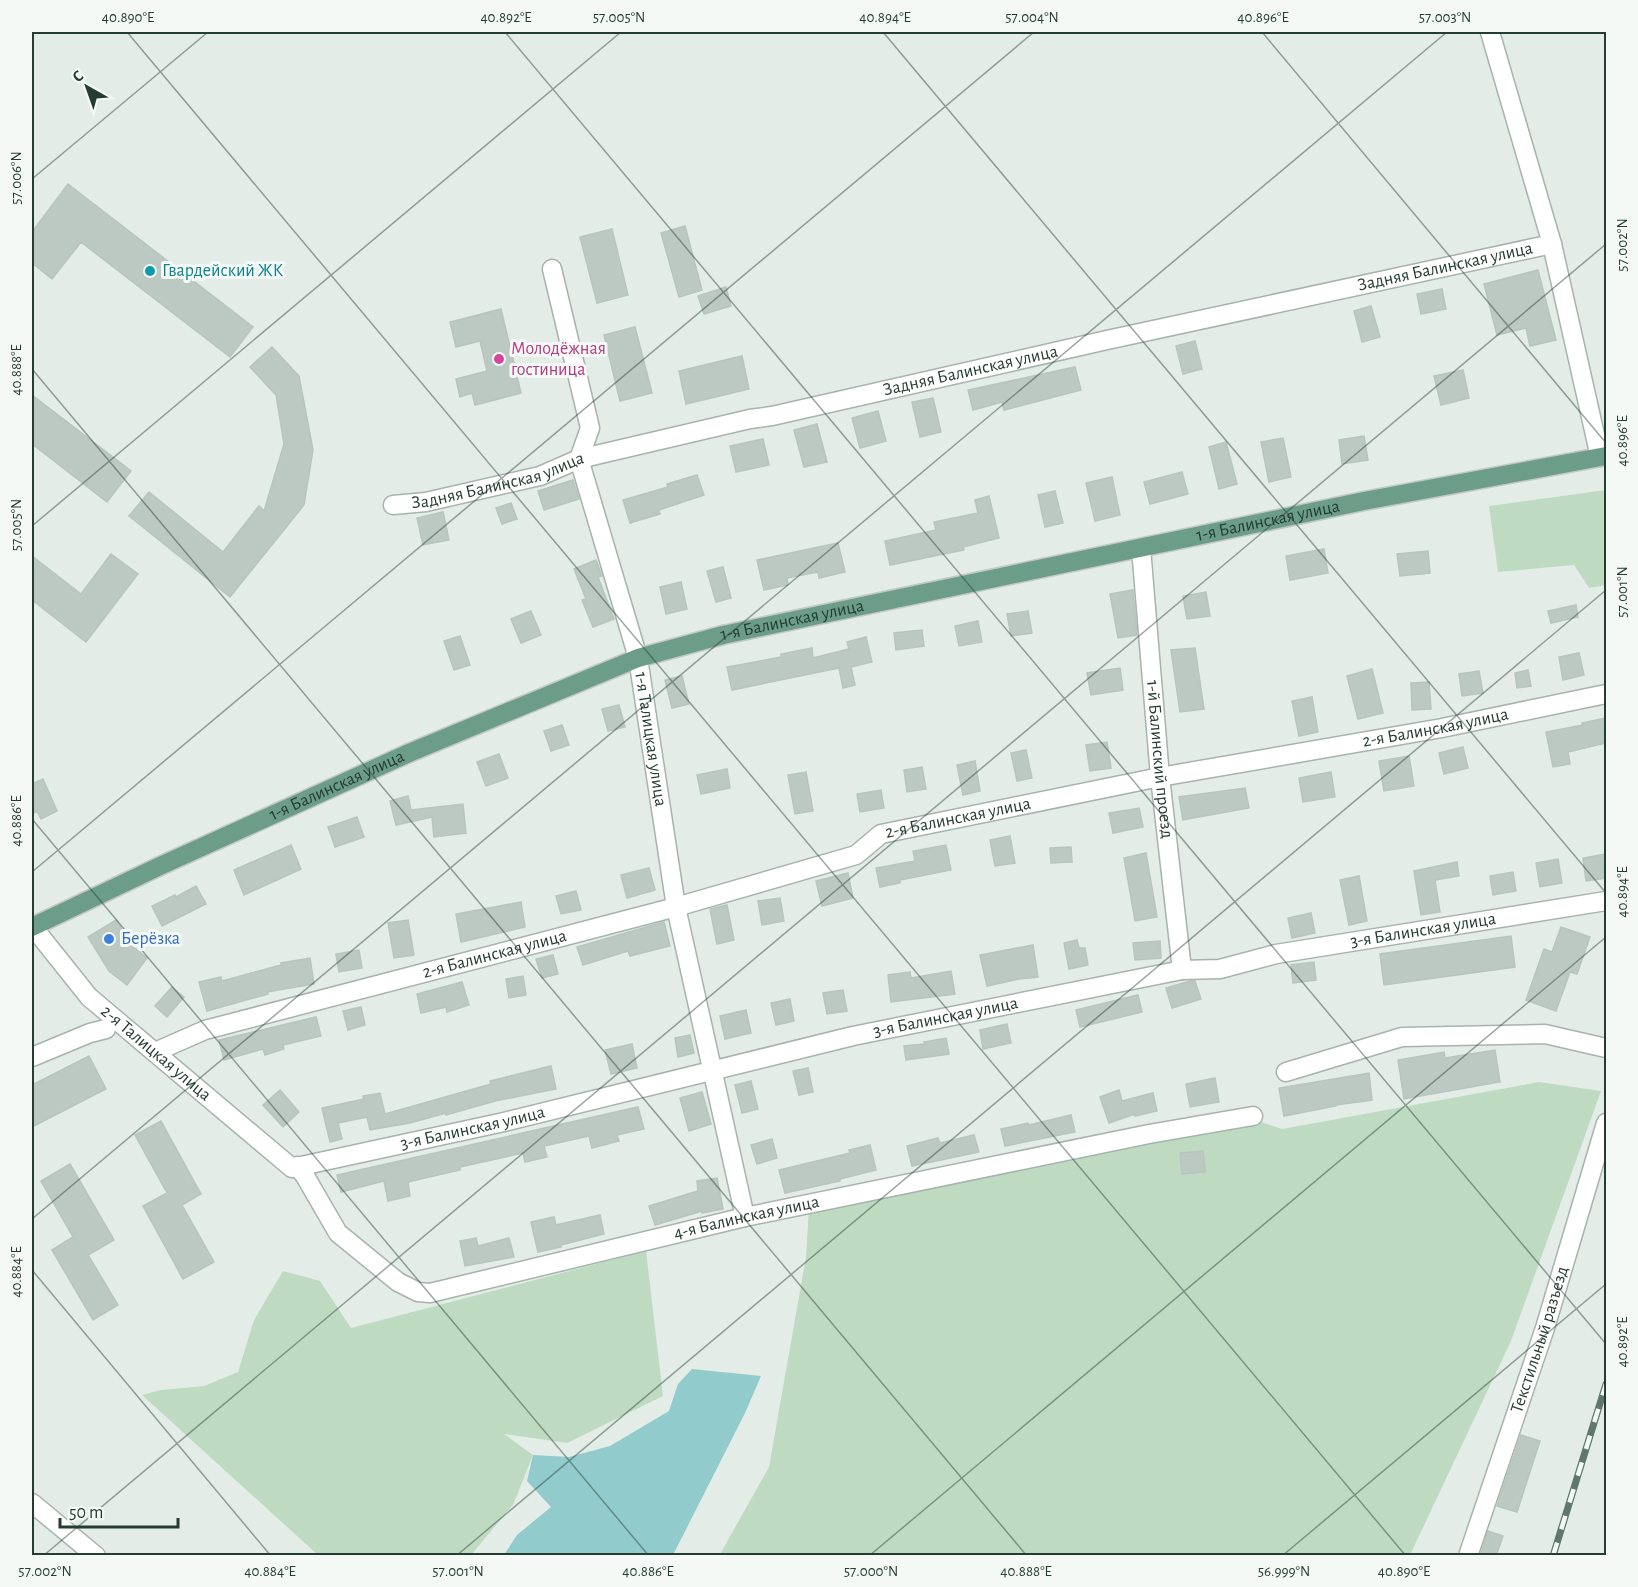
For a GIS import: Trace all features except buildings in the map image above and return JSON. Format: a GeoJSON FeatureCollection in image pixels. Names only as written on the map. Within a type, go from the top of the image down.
{"type":"FeatureCollection","features":[{"type":"Feature","properties":{"kind":"main road","name":"1-я Балинская улица"},"geometry":{"type":"LineString","coordinates":[[32,927],[409,753],[638,658],[723,635],[1364,501],[1603,456]]}},
{"type":"Feature","properties":{"kind":"street"},"geometry":{"type":"LineString","coordinates":[[1490,32],[1552,244],[1603,456]]}},
{"type":"Feature","properties":{"kind":"street","name":"Задняя Балинская улица"},"geometry":{"type":"LineString","coordinates":[[393,505],[426,502],[540,476],[579,459],[1095,343],[1552,244]]}},
{"type":"Feature","properties":{"kind":"street"},"geometry":{"type":"LineString","coordinates":[[552,269],[590,428],[579,459]]}},
{"type":"Feature","properties":{"kind":"street","name":"1-я Талицкая улица"},"geometry":{"type":"LineString","coordinates":[[579,459],[638,658],[676,907],[745,1217]]}},
{"type":"Feature","properties":{"kind":"street","name":"1-й Балинский проезд"},"geometry":{"type":"LineString","coordinates":[[1141,548],[1160,777],[1182,970]]}},
{"type":"Feature","properties":{"kind":"street","name":"2-я Балинская улица"},"geometry":{"type":"LineString","coordinates":[[155,1052],[205,1030],[676,907],[856,855],[881,834],[1160,777],[1442,728],[1606,694]]}},
{"type":"Feature","properties":{"kind":"street","name":"3-я Балинская улица"},"geometry":{"type":"LineString","coordinates":[[294,1167],[504,1122],[853,1036],[1182,970],[1220,969],[1276,954],[1606,901]]}},
{"type":"Feature","properties":{"kind":"street","name":"2-я Талицкая улица"},"geometry":{"type":"LineString","coordinates":[[32,927],[89,997],[294,1167]]}},
{"type":"Feature","properties":{"kind":"street"},"geometry":{"type":"LineString","coordinates":[[32,1057],[90,1033],[106,1029]]}},
{"type":"Feature","properties":{"kind":"street"},"geometry":{"type":"LineString","coordinates":[[1287,1072],[1402,1037],[1545,1035],[1606,1048]]}},
{"type":"Feature","properties":{"kind":"street","name":"4-я Балинская улица"},"geometry":{"type":"LineString","coordinates":[[294,1167],[305,1176],[338,1233],[398,1282],[418,1292],[430,1293],[745,1217],[1149,1134],[1252,1116]]}},
{"type":"Feature","properties":{"kind":"street","name":"Текстильный разъезд"},"geometry":{"type":"LineString","coordinates":[[1467,1556],[1545,1328],[1606,1123]]}},
{"type":"Feature","properties":{"kind":"street"},"geometry":{"type":"LineString","coordinates":[[32,1503],[96,1556]]}},
{"type":"Feature","properties":{"kind":"green space"},"geometry":{"type":"Polygon","coordinates":[[[1606,490],[1606,585],[1589,588],[1574,565],[1498,572],[1489,506],[1606,490]]]}},
{"type":"Feature","properties":{"kind":"green space"},"geometry":{"type":"Polygon","coordinates":[[[1539,1082],[1601,1091],[1511,1341],[1410,1555],[719,1556],[769,1467],[806,1257],[809,1207],[1258,1121],[1282,1129],[1539,1082]]]}},
{"type":"Feature","properties":{"kind":"green space"},"geometry":{"type":"Polygon","coordinates":[[[646,1251],[663,1396],[567,1443],[504,1434],[533,1455],[513,1505],[471,1555],[318,1555],[142,1395],[161,1390],[204,1386],[238,1372],[254,1320],[283,1271],[320,1281],[351,1328],[646,1251]]]}},
{"type":"Feature","properties":{"kind":"water"},"geometry":{"type":"Polygon","coordinates":[[[692,1369],[761,1376],[745,1413],[673,1555],[504,1555],[517,1535],[551,1507],[527,1481],[533,1455],[569,1457],[610,1446],[669,1411],[678,1384],[692,1369]]]}},
{"type":"Feature","properties":{"kind":"railway"},"geometry":{"type":"LineString","coordinates":[[1553,1556],[1606,1384]]}},
{"type":"Feature","properties":{"kind":"place","name":"Гвардейский ЖК"},"geometry":{"type":"Point","coordinates":[150,271]}},
{"type":"Feature","properties":{"kind":"place","name":"Молодёжная гостиница"},"geometry":{"type":"Point","coordinates":[499,359]}},
{"type":"Feature","properties":{"kind":"place","name":"Берёзка"},"geometry":{"type":"Point","coordinates":[109,939]}}]}
